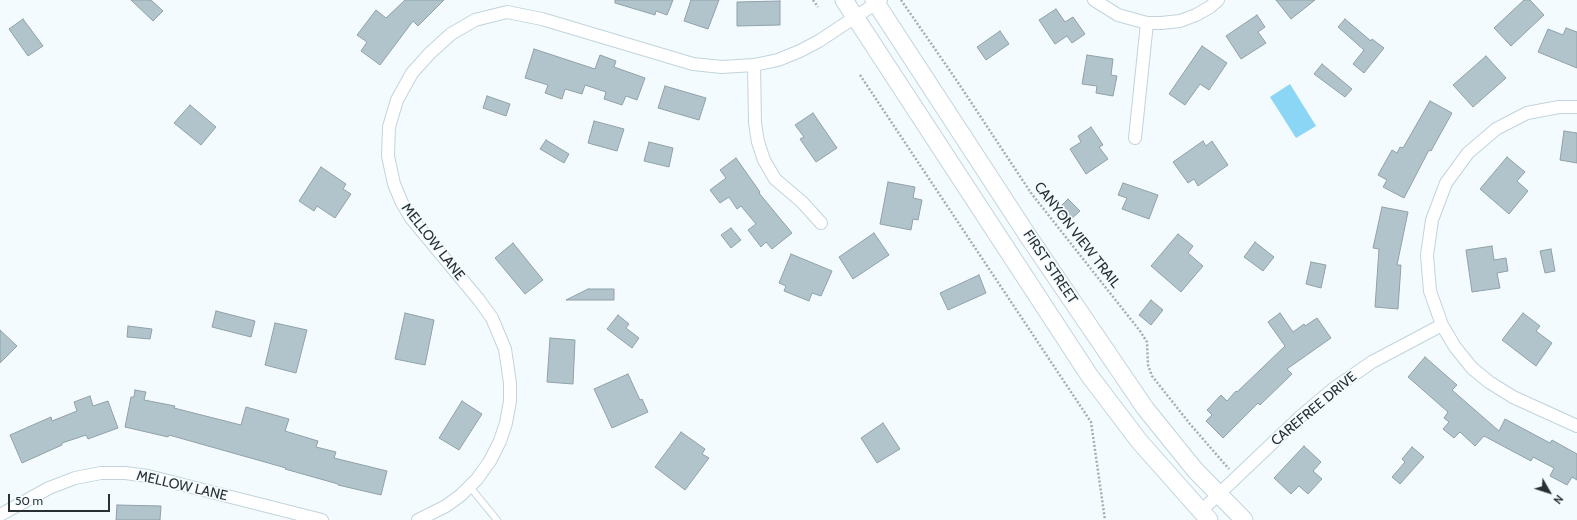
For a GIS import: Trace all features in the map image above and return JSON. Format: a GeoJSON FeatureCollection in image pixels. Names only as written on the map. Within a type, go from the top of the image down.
{"type":"FeatureCollection","features":[{"type":"Feature","properties":{"kind":"main road","name":"FIRST STREET"},"geometry":{"type":"LineString","coordinates":[[844,0],[1090,375],[1139,440],[1205,516]]}},
{"type":"Feature","properties":{"kind":"main road","name":"FIRST STREET"},"geometry":{"type":"LineString","coordinates":[[877,1],[1028,236],[1145,408],[1195,470],[1244,520]]}},
{"type":"Feature","properties":{"kind":"street"},"geometry":{"type":"LineString","coordinates":[[1094,0],[1118,15],[1146,23],[1161,23],[1180,20],[1196,15],[1210,7],[1218,0]]}},
{"type":"Feature","properties":{"kind":"street","name":"MELLOW LANE"},"geometry":{"type":"LineString","coordinates":[[418,520],[446,506],[470,487],[490,461],[500,441],[506,423],[510,401],[510,382],[505,349],[492,318],[479,300],[411,218],[402,203],[394,184],[388,156],[389,127],[397,100],[412,73],[430,53],[451,34],[475,20],[507,12],[542,19],[693,64],[722,68],[754,65],[778,60],[800,51],[855,17],[877,1]]}},
{"type":"Feature","properties":{"kind":"street"},"geometry":{"type":"LineString","coordinates":[[1135,138],[1146,23]]}},
{"type":"Feature","properties":{"kind":"street"},"geometry":{"type":"LineString","coordinates":[[754,65],[754,123],[764,160],[775,179],[802,202],[821,223]]}},
{"type":"Feature","properties":{"kind":"street"},"geometry":{"type":"LineString","coordinates":[[1577,107],[1559,106],[1527,113],[1496,129],[1468,153],[1446,183],[1432,220],[1427,255],[1430,291],[1442,325],[1455,347],[1472,368],[1489,382],[1513,397],[1577,426]]}},
{"type":"Feature","properties":{"kind":"street","name":"CAREFREE DRIVE"},"geometry":{"type":"LineString","coordinates":[[1205,516],[1219,494],[1236,477],[1301,416],[1334,389],[1372,362],[1442,325]]}},
{"type":"Feature","properties":{"kind":"street","name":"MELLOW LANE"},"geometry":{"type":"LineString","coordinates":[[0,515],[48,488],[76,478],[101,473],[126,473],[148,476],[322,520]]}},
{"type":"Feature","properties":{"kind":"lane"},"geometry":{"type":"LineString","coordinates":[[470,487],[497,520]]}},
{"type":"Feature","properties":{"kind":"path"},"geometry":{"type":"LineString","coordinates":[[813,0],[818,7]]}},
{"type":"Feature","properties":{"kind":"path","name":"CANYON VIEW TRAIL"},"geometry":{"type":"LineString","coordinates":[[901,0],[955,78],[1031,193],[1140,331],[1147,342],[1148,364],[1152,376],[1190,424],[1236,477]]}},
{"type":"Feature","properties":{"kind":"path"},"geometry":{"type":"LineString","coordinates":[[860,76],[1091,422],[1105,520]]}},
{"type":"Feature","properties":{"kind":"shaded area"},"geometry":{"type":"Polygon","coordinates":[[[1290,84],[1316,126],[1296,138],[1270,97],[1290,84]]]}},
{"type":"Feature","properties":{"kind":"building"},"geometry":{"type":"Polygon","coordinates":[[[131,0],[151,0],[163,11],[153,21],[131,0]]]}},
{"type":"Feature","properties":{"kind":"building"},"geometry":{"type":"Polygon","coordinates":[[[405,0],[444,0],[418,26],[413,21],[380,65],[361,51],[367,42],[357,35],[376,10],[386,18],[405,0]]]}},
{"type":"Feature","properties":{"kind":"building"},"geometry":{"type":"Polygon","coordinates":[[[615,0],[673,0],[667,15],[656,11],[655,15],[615,3],[615,0]]]}},
{"type":"Feature","properties":{"kind":"building"},"geometry":{"type":"Polygon","coordinates":[[[691,0],[719,0],[708,29],[684,21],[691,0]]]}},
{"type":"Feature","properties":{"kind":"building"},"geometry":{"type":"Polygon","coordinates":[[[1276,0],[1315,0],[1291,19],[1276,0]]]}},
{"type":"Feature","properties":{"kind":"building"},"geometry":{"type":"Polygon","coordinates":[[[1524,0],[1530,0],[1544,15],[1511,46],[1494,28],[1524,0]]]}},
{"type":"Feature","properties":{"kind":"building"},"geometry":{"type":"Polygon","coordinates":[[[780,1],[780,25],[737,26],[737,2],[780,1]]]}},
{"type":"Feature","properties":{"kind":"building"},"geometry":{"type":"Polygon","coordinates":[[[1056,9],[1065,22],[1073,17],[1085,34],[1072,43],[1067,36],[1055,44],[1039,20],[1056,9]]]}},
{"type":"Feature","properties":{"kind":"building"},"geometry":{"type":"Polygon","coordinates":[[[1257,15],[1265,27],[1258,32],[1266,43],[1241,59],[1226,36],[1257,15]]]}},
{"type":"Feature","properties":{"kind":"building"},"geometry":{"type":"Polygon","coordinates":[[[23,19],[43,46],[28,56],[9,29],[23,19]]]}},
{"type":"Feature","properties":{"kind":"building"},"geometry":{"type":"Polygon","coordinates":[[[1345,19],[1371,41],[1372,39],[1384,48],[1364,73],[1353,64],[1364,50],[1338,27],[1345,19]]]}},
{"type":"Feature","properties":{"kind":"building"},"geometry":{"type":"Polygon","coordinates":[[[1566,28],[1577,32],[1577,68],[1538,52],[1548,29],[1563,35],[1566,28]]]}},
{"type":"Feature","properties":{"kind":"building"},"geometry":{"type":"Polygon","coordinates":[[[1000,31],[1009,44],[986,60],[977,47],[1000,31]]]}},
{"type":"Feature","properties":{"kind":"building"},"geometry":{"type":"Polygon","coordinates":[[[1202,46],[1227,63],[1209,90],[1200,84],[1185,105],[1169,94],[1202,46]]]}},
{"type":"Feature","properties":{"kind":"building"},"geometry":{"type":"Polygon","coordinates":[[[534,49],[595,69],[600,55],[616,61],[614,67],[645,78],[637,100],[626,96],[622,105],[604,99],[606,92],[585,85],[582,94],[565,89],[562,99],[545,93],[548,85],[525,78],[534,49]]]}},
{"type":"Feature","properties":{"kind":"building"},"geometry":{"type":"Polygon","coordinates":[[[1087,55],[1113,59],[1111,75],[1117,76],[1113,96],[1096,93],[1097,86],[1082,84],[1087,55]]]}},
{"type":"Feature","properties":{"kind":"building"},"geometry":{"type":"Polygon","coordinates":[[[1486,56],[1506,78],[1473,107],[1453,85],[1486,56]]]}},
{"type":"Feature","properties":{"kind":"building"},"geometry":{"type":"Polygon","coordinates":[[[1322,64],[1352,89],[1345,97],[1314,74],[1322,64]]]}},
{"type":"Feature","properties":{"kind":"building"},"geometry":{"type":"Polygon","coordinates":[[[665,86],[706,98],[699,120],[658,108],[665,86]]]}},
{"type":"Feature","properties":{"kind":"building"},"geometry":{"type":"Polygon","coordinates":[[[487,96],[510,104],[506,116],[483,108],[487,96]]]}},
{"type":"Feature","properties":{"kind":"building"},"geometry":{"type":"Polygon","coordinates":[[[1430,101],[1452,113],[1431,151],[1429,150],[1404,198],[1383,187],[1387,180],[1378,175],[1392,150],[1397,153],[1400,147],[1403,148],[1430,101]]]}},
{"type":"Feature","properties":{"kind":"building"},"geometry":{"type":"Polygon","coordinates":[[[190,105],[216,127],[201,145],[174,123],[190,105]]]}},
{"type":"Feature","properties":{"kind":"building"},"geometry":{"type":"Polygon","coordinates":[[[813,113],[837,148],[816,162],[800,139],[804,137],[795,125],[813,113]]]}},
{"type":"Feature","properties":{"kind":"building"},"geometry":{"type":"Polygon","coordinates":[[[594,121],[624,129],[617,151],[588,143],[594,121]]]}},
{"type":"Feature","properties":{"kind":"building"},"geometry":{"type":"Polygon","coordinates":[[[1091,127],[1103,145],[1099,147],[1108,159],[1086,174],[1070,149],[1081,142],[1078,136],[1091,127]]]}},
{"type":"Feature","properties":{"kind":"building"},"geometry":{"type":"Polygon","coordinates":[[[1564,131],[1577,133],[1577,163],[1560,160],[1564,131]]]}},
{"type":"Feature","properties":{"kind":"building"},"geometry":{"type":"Polygon","coordinates":[[[546,140],[569,154],[564,163],[540,149],[546,140]]]}},
{"type":"Feature","properties":{"kind":"building"},"geometry":{"type":"Polygon","coordinates":[[[1203,141],[1206,146],[1212,141],[1228,165],[1198,186],[1194,179],[1188,183],[1173,162],[1203,141]]]}},
{"type":"Feature","properties":{"kind":"building"},"geometry":{"type":"Polygon","coordinates":[[[649,142],[673,148],[669,167],[644,161],[649,142]]]}},
{"type":"Feature","properties":{"kind":"building"},"geometry":{"type":"Polygon","coordinates":[[[1507,157],[1525,172],[1517,181],[1528,191],[1509,214],[1480,189],[1507,157]]]}},
{"type":"Feature","properties":{"kind":"building"},"geometry":{"type":"Polygon","coordinates":[[[736,158],[760,192],[759,193],[792,233],[772,249],[766,242],[761,247],[748,230],[756,224],[741,206],[737,209],[729,197],[720,203],[710,190],[726,178],[720,170],[736,158]]]}},
{"type":"Feature","properties":{"kind":"building"},"geometry":{"type":"Polygon","coordinates":[[[321,167],[346,184],[343,189],[351,194],[335,218],[317,206],[314,211],[299,201],[321,167]]]}},
{"type":"Feature","properties":{"kind":"building"},"geometry":{"type":"Polygon","coordinates":[[[888,182],[915,187],[913,198],[922,200],[918,220],[913,219],[911,230],[880,224],[888,182]]]}},
{"type":"Feature","properties":{"kind":"building"},"geometry":{"type":"Polygon","coordinates":[[[1123,183],[1158,195],[1149,219],[1122,209],[1127,198],[1118,195],[1123,183]]]}},
{"type":"Feature","properties":{"kind":"building"},"geometry":{"type":"Polygon","coordinates":[[[1068,199],[1080,211],[1069,221],[1058,209],[1068,199]]]}},
{"type":"Feature","properties":{"kind":"building"},"geometry":{"type":"Polygon","coordinates":[[[1382,207],[1408,212],[1397,265],[1401,265],[1398,309],[1375,307],[1379,249],[1373,248],[1382,207]]]}},
{"type":"Feature","properties":{"kind":"building"},"geometry":{"type":"Polygon","coordinates":[[[731,228],[741,240],[731,248],[721,235],[731,228]]]}},
{"type":"Feature","properties":{"kind":"building"},"geometry":{"type":"Polygon","coordinates":[[[874,233],[889,255],[853,279],[839,257],[874,233]]]}},
{"type":"Feature","properties":{"kind":"building"},"geometry":{"type":"Polygon","coordinates":[[[1178,234],[1193,246],[1188,253],[1203,266],[1181,292],[1151,266],[1178,234]]]}},
{"type":"Feature","properties":{"kind":"building"},"geometry":{"type":"Polygon","coordinates":[[[1255,242],[1274,257],[1263,271],[1244,257],[1255,242]]]}},
{"type":"Feature","properties":{"kind":"building"},"geometry":{"type":"Polygon","coordinates":[[[513,243],[543,280],[525,294],[495,258],[513,243]]]}},
{"type":"Feature","properties":{"kind":"building"},"geometry":{"type":"Polygon","coordinates":[[[1492,246],[1494,260],[1506,258],[1508,271],[1497,273],[1500,288],[1472,292],[1466,250],[1492,246]]]}},
{"type":"Feature","properties":{"kind":"building"},"geometry":{"type":"Polygon","coordinates":[[[1551,249],[1555,271],[1545,273],[1540,251],[1551,249]]]}},
{"type":"Feature","properties":{"kind":"building"},"geometry":{"type":"Polygon","coordinates":[[[791,254],[832,271],[821,296],[812,293],[809,301],[784,291],[786,286],[779,283],[791,254]]]}},
{"type":"Feature","properties":{"kind":"building"},"geometry":{"type":"Polygon","coordinates":[[[1311,262],[1326,265],[1321,288],[1306,284],[1311,262]]]}},
{"type":"Feature","properties":{"kind":"building"},"geometry":{"type":"Polygon","coordinates":[[[979,275],[986,293],[948,310],[940,293],[979,275]]]}},
{"type":"Feature","properties":{"kind":"building"},"geometry":{"type":"Polygon","coordinates":[[[588,289],[614,289],[614,300],[566,300],[588,289]]]}},
{"type":"Feature","properties":{"kind":"building"},"geometry":{"type":"Polygon","coordinates":[[[1151,300],[1163,310],[1151,325],[1139,315],[1151,300]]]}},
{"type":"Feature","properties":{"kind":"building"},"geometry":{"type":"Polygon","coordinates":[[[216,311],[255,321],[251,337],[212,327],[216,311]]]}},
{"type":"Feature","properties":{"kind":"building"},"geometry":{"type":"Polygon","coordinates":[[[405,313],[434,320],[425,365],[395,359],[405,313]]]}},
{"type":"Feature","properties":{"kind":"building"},"geometry":{"type":"Polygon","coordinates":[[[1280,313],[1293,332],[1304,324],[1305,326],[1317,318],[1331,338],[1287,369],[1292,374],[1260,405],[1258,403],[1223,438],[1206,421],[1212,415],[1207,410],[1221,395],[1227,401],[1285,346],[1268,322],[1280,313]]]}},
{"type":"Feature","properties":{"kind":"building"},"geometry":{"type":"Polygon","coordinates":[[[1523,313],[1540,326],[1536,331],[1552,343],[1536,366],[1502,340],[1523,313]]]}},
{"type":"Feature","properties":{"kind":"building"},"geometry":{"type":"Polygon","coordinates":[[[618,315],[629,324],[626,328],[639,338],[632,348],[607,329],[618,315]]]}},
{"type":"Feature","properties":{"kind":"building"},"geometry":{"type":"Polygon","coordinates":[[[275,323],[307,330],[296,373],[265,365],[275,323]]]}},
{"type":"Feature","properties":{"kind":"building"},"geometry":{"type":"Polygon","coordinates":[[[128,326],[152,329],[150,339],[127,337],[128,326]]]}},
{"type":"Feature","properties":{"kind":"building"},"geometry":{"type":"Polygon","coordinates":[[[0,330],[17,346],[0,363],[0,330]]]}},
{"type":"Feature","properties":{"kind":"building"},"geometry":{"type":"Polygon","coordinates":[[[550,338],[575,340],[573,384],[547,382],[550,338]]]}},
{"type":"Feature","properties":{"kind":"building"},"geometry":{"type":"Polygon","coordinates":[[[1425,357],[1457,385],[1452,390],[1499,431],[1505,419],[1550,443],[1552,440],[1577,454],[1577,480],[1572,477],[1567,485],[1550,476],[1554,468],[1533,457],[1531,461],[1484,436],[1475,446],[1460,432],[1454,438],[1443,429],[1449,422],[1444,418],[1448,412],[1408,377],[1425,357]]]}},
{"type":"Feature","properties":{"kind":"building"},"geometry":{"type":"Polygon","coordinates":[[[628,374],[640,400],[642,399],[648,412],[612,428],[594,389],[628,374]]]}},
{"type":"Feature","properties":{"kind":"building"},"geometry":{"type":"Polygon","coordinates":[[[135,390],[146,392],[144,400],[175,406],[174,408],[241,425],[246,407],[289,419],[285,431],[318,441],[316,447],[336,452],[334,458],[387,471],[381,495],[338,485],[285,469],[286,468],[169,435],[168,437],[125,427],[131,397],[134,397],[135,390]]]}},
{"type":"Feature","properties":{"kind":"building"},"geometry":{"type":"Polygon","coordinates":[[[90,396],[93,406],[108,401],[118,428],[88,439],[86,435],[62,443],[62,445],[22,463],[10,435],[51,417],[52,421],[77,411],[74,402],[90,396]]]}},
{"type":"Feature","properties":{"kind":"building"},"geometry":{"type":"Polygon","coordinates":[[[462,401],[482,414],[459,450],[439,438],[462,401]]]}},
{"type":"Feature","properties":{"kind":"building"},"geometry":{"type":"Polygon","coordinates":[[[883,423],[900,449],[877,463],[861,438],[883,423]]]}},
{"type":"Feature","properties":{"kind":"building"},"geometry":{"type":"Polygon","coordinates":[[[681,432],[705,449],[702,454],[709,458],[685,490],[655,467],[681,432]]]}},
{"type":"Feature","properties":{"kind":"building"},"geometry":{"type":"Polygon","coordinates":[[[1304,446],[1321,462],[1313,471],[1322,479],[1308,494],[1299,486],[1291,494],[1274,478],[1304,446]]]}},
{"type":"Feature","properties":{"kind":"building"},"geometry":{"type":"Polygon","coordinates":[[[1412,447],[1424,457],[1400,484],[1392,477],[1405,462],[1402,459],[1412,447]]]}},
{"type":"Feature","properties":{"kind":"building"},"geometry":{"type":"Polygon","coordinates":[[[117,505],[161,506],[160,520],[116,520],[117,505]]]}}]}
